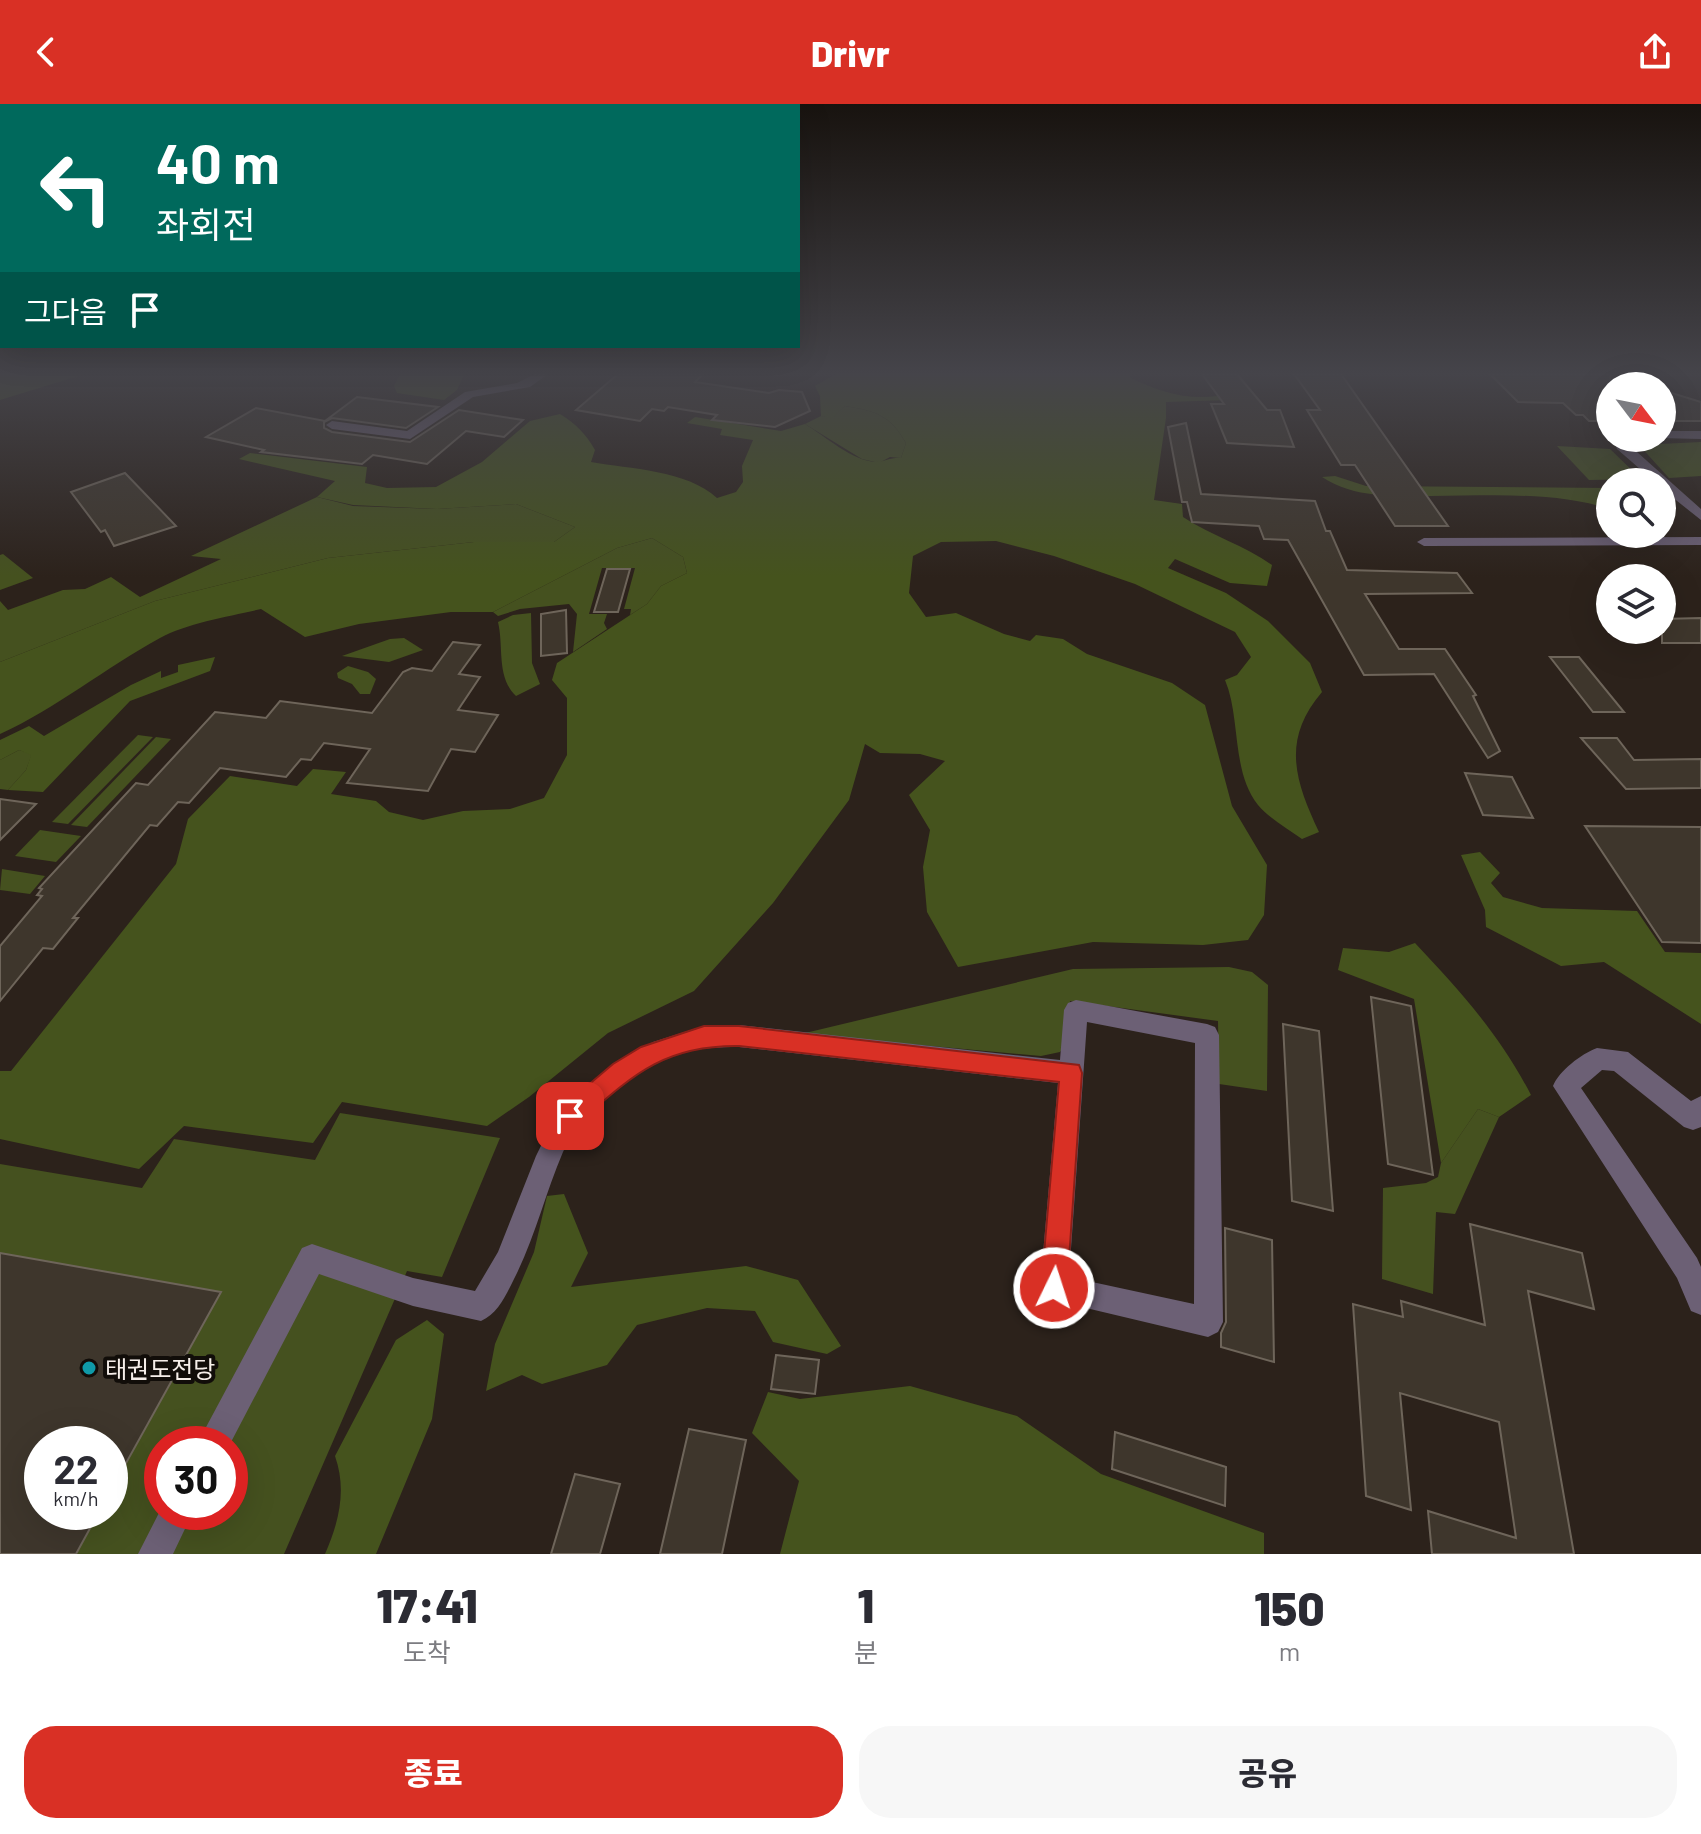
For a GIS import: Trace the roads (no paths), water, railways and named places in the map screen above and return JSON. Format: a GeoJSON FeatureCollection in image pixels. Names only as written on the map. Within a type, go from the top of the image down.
{"type":"FeatureCollection","features":[{"type":"Feature","properties":{"kind":"street"},"geometry":{"type":"LineString","coordinates":[[1629,452],[1701,516]]}},
{"type":"Feature","properties":{"kind":"street"},"geometry":{"type":"LineString","coordinates":[[1424,542],[1701,541]]}},
{"type":"Feature","properties":{"kind":"street"},"geometry":{"type":"LineString","coordinates":[[1076,1010],[1207,1035],[1208,1322],[1054,1288],[1071,1073],[1076,1010]]}},
{"type":"Feature","properties":{"kind":"street"},"geometry":{"type":"LineString","coordinates":[[223,1426],[312,1258],[413,1292],[481,1307],[501,1281],[550,1155],[570,1116],[621,1072],[649,1054],[704,1036],[739,1036],[1071,1073]]}},
{"type":"Feature","properties":{"kind":"street"},"geometry":{"type":"LineString","coordinates":[[1698,1119],[1619,1060],[1597,1059],[1565,1086],[1687,1268],[1701,1301]]}},
{"type":"Feature","properties":{"kind":"street"},"geometry":{"type":"LineString","coordinates":[[155,1554],[168,1530]]}},
{"type":"Feature","properties":{"kind":"place","name":"태권도전당"},"geometry":{"type":"Point","coordinates":[89,1368]}}]}
